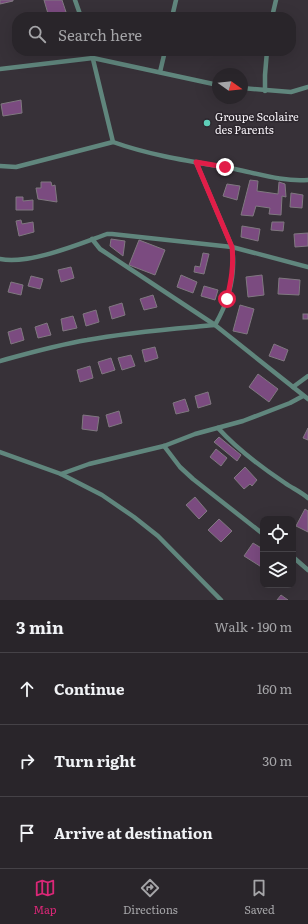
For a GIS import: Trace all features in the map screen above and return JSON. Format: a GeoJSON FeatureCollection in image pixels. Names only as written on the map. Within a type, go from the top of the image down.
{"type":"FeatureCollection","features":[{"type":"Feature","properties":{"kind":"street"},"geometry":{"type":"LineString","coordinates":[[75,0],[79,12]]}},
{"type":"Feature","properties":{"kind":"street"},"geometry":{"type":"LineString","coordinates":[[174,12],[176,0]]}},
{"type":"Feature","properties":{"kind":"street"},"geometry":{"type":"LineString","coordinates":[[273,12],[276,0]]}},
{"type":"Feature","properties":{"kind":"street"},"geometry":{"type":"LineString","coordinates":[[160,72],[164,56]]}},
{"type":"Feature","properties":{"kind":"street"},"geometry":{"type":"LineString","coordinates":[[265,91],[267,56]]}},
{"type":"Feature","properties":{"kind":"street"},"geometry":{"type":"LineString","coordinates":[[0,69],[93,58],[212,84]]}},
{"type":"Feature","properties":{"kind":"street"},"geometry":{"type":"LineString","coordinates":[[93,58],[113,142]]}},
{"type":"Feature","properties":{"kind":"street"},"geometry":{"type":"LineString","coordinates":[[248,89],[291,92],[308,87]]}},
{"type":"Feature","properties":{"kind":"street"},"geometry":{"type":"LineString","coordinates":[[0,166],[16,168],[113,142],[126,147],[196,162],[282,178],[308,180]]}},
{"type":"Feature","properties":{"kind":"street"},"geometry":{"type":"LineString","coordinates":[[196,162],[232,247],[234,262],[232,278],[224,310],[215,326]]}},
{"type":"Feature","properties":{"kind":"street"},"geometry":{"type":"LineString","coordinates":[[0,260],[34,258],[107,234],[112,234],[232,247],[308,267]]}},
{"type":"Feature","properties":{"kind":"street"},"geometry":{"type":"LineString","coordinates":[[92,239],[100,249],[215,326],[306,398]]}},
{"type":"Feature","properties":{"kind":"street"},"geometry":{"type":"LineString","coordinates":[[0,361],[87,340],[143,332],[215,326]]}},
{"type":"Feature","properties":{"kind":"street"},"geometry":{"type":"LineString","coordinates":[[293,387],[308,376]]}},
{"type":"Feature","properties":{"kind":"street"},"geometry":{"type":"LineString","coordinates":[[61,474],[89,464],[164,446],[195,434],[243,421],[306,398]]}},
{"type":"Feature","properties":{"kind":"street"},"geometry":{"type":"LineString","coordinates":[[218,428],[230,442],[308,498]]}},
{"type":"Feature","properties":{"kind":"street"},"geometry":{"type":"LineString","coordinates":[[164,446],[193,479],[260,532]]}},
{"type":"Feature","properties":{"kind":"street"},"geometry":{"type":"LineString","coordinates":[[0,452],[61,474],[102,495],[152,531],[221,600]]}},
{"type":"Feature","properties":{"kind":"street"},"geometry":{"type":"LineString","coordinates":[[296,560],[308,570]]}},
{"type":"Feature","properties":{"kind":"building"},"geometry":{"type":"Polygon","coordinates":[[[0,0],[13,0],[13,1],[0,4],[0,0]]]}},
{"type":"Feature","properties":{"kind":"building"},"geometry":{"type":"Polygon","coordinates":[[[44,0],[62,0],[66,12],[48,12],[44,0]]]}},
{"type":"Feature","properties":{"kind":"building"},"geometry":{"type":"Polygon","coordinates":[[[21,100],[22,113],[3,116],[1,104],[21,100]]]}},
{"type":"Feature","properties":{"kind":"building"},"geometry":{"type":"Polygon","coordinates":[[[250,180],[258,181],[257,191],[278,194],[279,182],[285,184],[286,197],[282,196],[281,215],[269,214],[270,208],[256,206],[253,216],[241,215],[250,180]]]}},
{"type":"Feature","properties":{"kind":"building"},"geometry":{"type":"Polygon","coordinates":[[[41,182],[51,182],[52,186],[55,185],[57,202],[38,199],[36,188],[41,188],[41,182]]]}},
{"type":"Feature","properties":{"kind":"building"},"geometry":{"type":"Polygon","coordinates":[[[227,184],[240,186],[237,200],[223,196],[227,184]]]}},
{"type":"Feature","properties":{"kind":"building"},"geometry":{"type":"Polygon","coordinates":[[[291,193],[303,195],[302,208],[290,207],[291,193]]]}},
{"type":"Feature","properties":{"kind":"building"},"geometry":{"type":"Polygon","coordinates":[[[16,197],[23,197],[23,201],[33,200],[33,210],[16,210],[16,197]]]}},
{"type":"Feature","properties":{"kind":"building"},"geometry":{"type":"Polygon","coordinates":[[[21,220],[22,224],[33,222],[34,232],[19,236],[16,221],[21,220]]]}},
{"type":"Feature","properties":{"kind":"building"},"geometry":{"type":"Polygon","coordinates":[[[272,222],[284,222],[283,231],[271,230],[272,222]]]}},
{"type":"Feature","properties":{"kind":"building"},"geometry":{"type":"Polygon","coordinates":[[[242,226],[260,229],[258,241],[241,237],[242,226]]]}},
{"type":"Feature","properties":{"kind":"building"},"geometry":{"type":"Polygon","coordinates":[[[308,233],[308,246],[295,247],[294,234],[308,233]]]}},
{"type":"Feature","properties":{"kind":"building"},"geometry":{"type":"Polygon","coordinates":[[[111,239],[125,241],[123,256],[110,246],[111,239]]]}},
{"type":"Feature","properties":{"kind":"building"},"geometry":{"type":"Polygon","coordinates":[[[139,240],[165,250],[155,275],[129,265],[139,240]]]}},
{"type":"Feature","properties":{"kind":"building"},"geometry":{"type":"Polygon","coordinates":[[[203,253],[209,254],[204,274],[194,272],[195,266],[200,267],[203,253]]]}},
{"type":"Feature","properties":{"kind":"building"},"geometry":{"type":"Polygon","coordinates":[[[71,267],[74,278],[61,282],[58,270],[71,267]]]}},
{"type":"Feature","properties":{"kind":"building"},"geometry":{"type":"Polygon","coordinates":[[[181,275],[197,282],[193,293],[177,287],[181,275]]]}},
{"type":"Feature","properties":{"kind":"building"},"geometry":{"type":"Polygon","coordinates":[[[262,275],[264,295],[248,297],[246,277],[262,275]]]}},
{"type":"Feature","properties":{"kind":"building"},"geometry":{"type":"Polygon","coordinates":[[[31,276],[43,279],[40,289],[28,286],[31,276]]]}},
{"type":"Feature","properties":{"kind":"building"},"geometry":{"type":"Polygon","coordinates":[[[279,278],[300,280],[299,295],[278,294],[279,278]]]}},
{"type":"Feature","properties":{"kind":"building"},"geometry":{"type":"Polygon","coordinates":[[[11,282],[23,285],[21,295],[8,292],[11,282]]]}},
{"type":"Feature","properties":{"kind":"building"},"geometry":{"type":"Polygon","coordinates":[[[204,286],[218,290],[215,300],[201,296],[204,286]]]}},
{"type":"Feature","properties":{"kind":"building"},"geometry":{"type":"Polygon","coordinates":[[[153,295],[157,307],[144,310],[140,299],[153,295]]]}},
{"type":"Feature","properties":{"kind":"building"},"geometry":{"type":"Polygon","coordinates":[[[122,303],[125,315],[112,319],[109,307],[122,303]]]}},
{"type":"Feature","properties":{"kind":"building"},"geometry":{"type":"Polygon","coordinates":[[[240,305],[254,309],[247,334],[233,331],[240,305]]]}},
{"type":"Feature","properties":{"kind":"building"},"geometry":{"type":"Polygon","coordinates":[[[96,310],[99,322],[86,326],[83,314],[96,310]]]}},
{"type":"Feature","properties":{"kind":"building"},"geometry":{"type":"Polygon","coordinates":[[[303,314],[308,314],[308,319],[303,319],[303,314]]]}},
{"type":"Feature","properties":{"kind":"building"},"geometry":{"type":"Polygon","coordinates":[[[73,316],[77,328],[63,331],[61,319],[73,316]]]}},
{"type":"Feature","properties":{"kind":"building"},"geometry":{"type":"Polygon","coordinates":[[[47,323],[51,335],[38,338],[35,327],[47,323]]]}},
{"type":"Feature","properties":{"kind":"building"},"geometry":{"type":"Polygon","coordinates":[[[21,328],[24,340],[11,344],[8,332],[21,328]]]}},
{"type":"Feature","properties":{"kind":"building"},"geometry":{"type":"Polygon","coordinates":[[[274,344],[288,350],[284,361],[269,356],[274,344]]]}},
{"type":"Feature","properties":{"kind":"building"},"geometry":{"type":"Polygon","coordinates":[[[155,347],[158,358],[145,362],[142,350],[155,347]]]}},
{"type":"Feature","properties":{"kind":"building"},"geometry":{"type":"Polygon","coordinates":[[[131,355],[135,366],[122,370],[118,358],[131,355]]]}},
{"type":"Feature","properties":{"kind":"building"},"geometry":{"type":"Polygon","coordinates":[[[111,358],[115,370],[102,374],[98,362],[111,358]]]}},
{"type":"Feature","properties":{"kind":"building"},"geometry":{"type":"Polygon","coordinates":[[[90,366],[93,378],[80,382],[77,370],[90,366]]]}},
{"type":"Feature","properties":{"kind":"building"},"geometry":{"type":"Polygon","coordinates":[[[258,374],[278,389],[269,402],[249,387],[258,374]]]}},
{"type":"Feature","properties":{"kind":"building"},"geometry":{"type":"Polygon","coordinates":[[[208,392],[211,404],[198,408],[195,396],[208,392]]]}},
{"type":"Feature","properties":{"kind":"building"},"geometry":{"type":"Polygon","coordinates":[[[185,399],[189,411],[176,414],[173,403],[185,399]]]}},
{"type":"Feature","properties":{"kind":"building"},"geometry":{"type":"Polygon","coordinates":[[[119,411],[122,423],[109,427],[106,415],[119,411]]]}},
{"type":"Feature","properties":{"kind":"building"},"geometry":{"type":"Polygon","coordinates":[[[83,415],[99,417],[97,431],[82,429],[83,415]]]}},
{"type":"Feature","properties":{"kind":"building"},"geometry":{"type":"Polygon","coordinates":[[[308,428],[308,440],[303,438],[308,428]]]}},
{"type":"Feature","properties":{"kind":"building"},"geometry":{"type":"Polygon","coordinates":[[[219,437],[241,455],[237,461],[214,442],[219,437]]]}},
{"type":"Feature","properties":{"kind":"building"},"geometry":{"type":"Polygon","coordinates":[[[216,449],[227,458],[221,466],[210,457],[216,449]]]}},
{"type":"Feature","properties":{"kind":"building"},"geometry":{"type":"Polygon","coordinates":[[[245,467],[257,480],[252,486],[250,484],[244,489],[234,478],[245,467]]]}},
{"type":"Feature","properties":{"kind":"building"},"geometry":{"type":"Polygon","coordinates":[[[195,497],[207,511],[199,519],[186,505],[195,497]]]}},
{"type":"Feature","properties":{"kind":"building"},"geometry":{"type":"Polygon","coordinates":[[[305,509],[308,511],[308,532],[296,526],[305,509]]]}},
{"type":"Feature","properties":{"kind":"building"},"geometry":{"type":"Polygon","coordinates":[[[219,519],[232,531],[221,542],[208,530],[219,519]]]}},
{"type":"Feature","properties":{"kind":"building"},"geometry":{"type":"Polygon","coordinates":[[[253,543],[260,547],[260,566],[244,556],[253,543]]]}},
{"type":"Feature","properties":{"kind":"building"},"geometry":{"type":"Polygon","coordinates":[[[281,595],[288,600],[277,600],[281,595]]]}},
{"type":"Feature","properties":{"kind":"place","name":"Groupe Scolaire des Parents"},"geometry":{"type":"Point","coordinates":[207,123]}},
{"type":"Feature","properties":{"kind":"route"},"geometry":{"type":"LineString","coordinates":[[225,167],[196,162],[232,247],[234,262],[227,299]]}}]}
